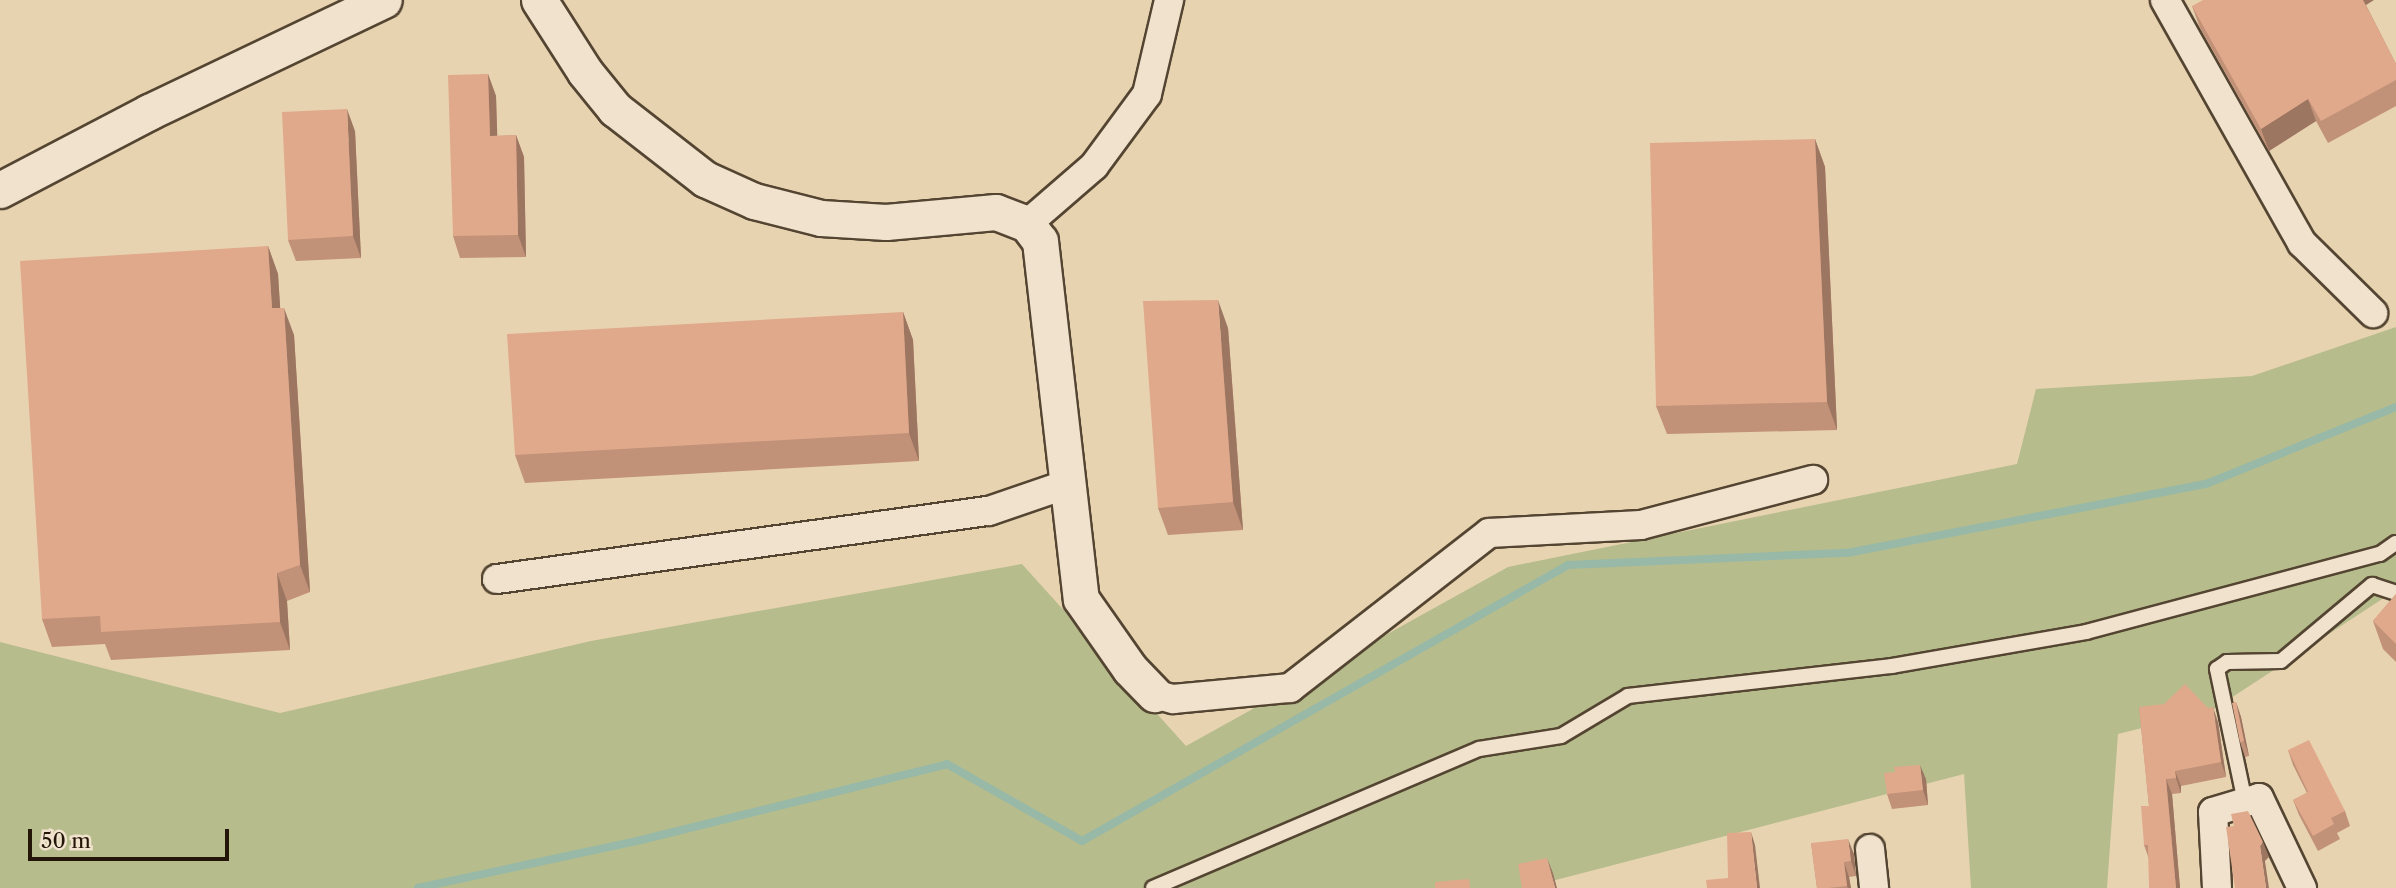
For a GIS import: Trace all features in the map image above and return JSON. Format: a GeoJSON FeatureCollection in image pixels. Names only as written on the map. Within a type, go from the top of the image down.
{"type":"FeatureCollection","features":[{"type":"Feature","properties":{"kind":"street"},"geometry":{"type":"LineString","coordinates":[[0,190],[384,0]]}},
{"type":"Feature","properties":{"kind":"street"},"geometry":{"type":"LineString","coordinates":[[1027,224],[1094,166],[1147,94],[1169,0]]}},
{"type":"Feature","properties":{"kind":"street"},"geometry":{"type":"LineString","coordinates":[[2165,0],[2302,243],[2373,313]]}},
{"type":"Feature","properties":{"kind":"street"},"geometry":{"type":"LineString","coordinates":[[549,2],[584,72],[615,109],[661,150],[705,179],[742,196],[821,218],[886,222],[996,212],[1027,224],[1040,241],[1081,599],[1130,669],[1154,694],[1173,699],[1290,688],[1489,533],[1641,525],[1813,480]]}},
{"type":"Feature","properties":{"kind":"street"},"geometry":{"type":"LineString","coordinates":[[497,579],[989,511],[1068,484]]}},
{"type":"Feature","properties":{"kind":"street"},"geometry":{"type":"LineString","coordinates":[[2217,888],[2213,812],[2259,798],[2302,888]]}},
{"type":"Feature","properties":{"kind":"street"},"geometry":{"type":"LineString","coordinates":[[1870,849],[1874,888]]}},
{"type":"Feature","properties":{"kind":"lane"},"geometry":{"type":"LineString","coordinates":[[1153,888],[1479,749],[1561,736],[1628,696],[1892,666],[2086,632],[2380,554],[2396,543]]}},
{"type":"Feature","properties":{"kind":"lane"},"geometry":{"type":"LineString","coordinates":[[2245,802],[2217,669],[2227,662],[2281,661],[2372,585],[2396,593]]}},
{"type":"Feature","properties":{"kind":"green space"},"geometry":{"type":"Polygon","coordinates":[[[2396,327],[2396,590],[2211,711],[2118,734],[2107,888],[1971,888],[1964,774],[1525,888],[0,888],[0,642],[280,713],[591,641],[1022,564],[1186,746],[1508,567],[2017,464],[2036,389],[2252,376],[2396,327]]]}},
{"type":"Feature","properties":{"kind":"building"},"geometry":{"type":"Polygon","coordinates":[[[2203,0],[2363,0],[2396,64],[2396,80],[2321,121],[2308,99],[2261,129],[2192,6],[2203,0]]]}},
{"type":"Feature","properties":{"kind":"building"},"geometry":{"type":"Polygon","coordinates":[[[488,74],[490,136],[516,135],[518,235],[453,236],[448,75],[488,74]]]}},
{"type":"Feature","properties":{"kind":"building"},"geometry":{"type":"Polygon","coordinates":[[[347,109],[353,236],[288,240],[282,112],[347,109]]]}},
{"type":"Feature","properties":{"kind":"building"},"geometry":{"type":"Polygon","coordinates":[[[1815,139],[1827,402],[1656,406],[1650,143],[1815,139]]]}},
{"type":"Feature","properties":{"kind":"building"},"geometry":{"type":"Polygon","coordinates":[[[268,246],[272,308],[284,308],[300,565],[277,573],[280,622],[101,632],[100,616],[42,619],[20,261],[268,246]]]}},
{"type":"Feature","properties":{"kind":"building"},"geometry":{"type":"Polygon","coordinates":[[[1218,300],[1233,502],[1158,508],[1143,301],[1218,300]]]}},
{"type":"Feature","properties":{"kind":"building"},"geometry":{"type":"Polygon","coordinates":[[[903,312],[909,433],[515,455],[507,334],[903,312]]]}},
{"type":"Feature","properties":{"kind":"building"},"geometry":{"type":"Polygon","coordinates":[[[2396,594],[2396,644],[2373,621],[2396,594]]]}},
{"type":"Feature","properties":{"kind":"building"},"geometry":{"type":"Polygon","coordinates":[[[2185,684],[2208,708],[2213,707],[2221,762],[2175,771],[2176,778],[2166,779],[2176,888],[2149,888],[2148,845],[2144,845],[2141,806],[2149,806],[2139,707],[2164,704],[2185,684]]]}},
{"type":"Feature","properties":{"kind":"building"},"geometry":{"type":"Polygon","coordinates":[[[2236,702],[2244,741],[2240,742],[2232,703],[2236,702]]]}},
{"type":"Feature","properties":{"kind":"building"},"geometry":{"type":"Polygon","coordinates":[[[2309,740],[2345,811],[2331,818],[2334,824],[2313,836],[2293,800],[2308,792],[2288,750],[2309,740]]]}},
{"type":"Feature","properties":{"kind":"building"},"geometry":{"type":"Polygon","coordinates":[[[1920,765],[1923,790],[1887,794],[1884,773],[1895,772],[1894,767],[1920,765]]]}},
{"type":"Feature","properties":{"kind":"building"},"geometry":{"type":"Polygon","coordinates":[[[2248,811],[2263,842],[2260,846],[2266,888],[2235,888],[2226,827],[2234,826],[2231,814],[2248,811]]]}},
{"type":"Feature","properties":{"kind":"building"},"geometry":{"type":"Polygon","coordinates":[[[1751,832],[1757,888],[1707,888],[1706,880],[1728,878],[1727,833],[1751,832]]]}},
{"type":"Feature","properties":{"kind":"building"},"geometry":{"type":"Polygon","coordinates":[[[1848,839],[1851,861],[1844,862],[1847,886],[1817,888],[1811,843],[1848,839]]]}},
{"type":"Feature","properties":{"kind":"building"},"geometry":{"type":"Polygon","coordinates":[[[1547,858],[1555,888],[1522,888],[1518,864],[1547,858]]]}},
{"type":"Feature","properties":{"kind":"building"},"geometry":{"type":"Polygon","coordinates":[[[1469,879],[1470,888],[1435,888],[1435,882],[1469,879]]]}},
{"type":"Feature","properties":{"kind":"waterway"},"geometry":{"type":"LineString","coordinates":[[418,888],[641,840],[947,764],[1082,841],[1568,565],[1847,553],[2206,484],[2396,407]]}}]}
